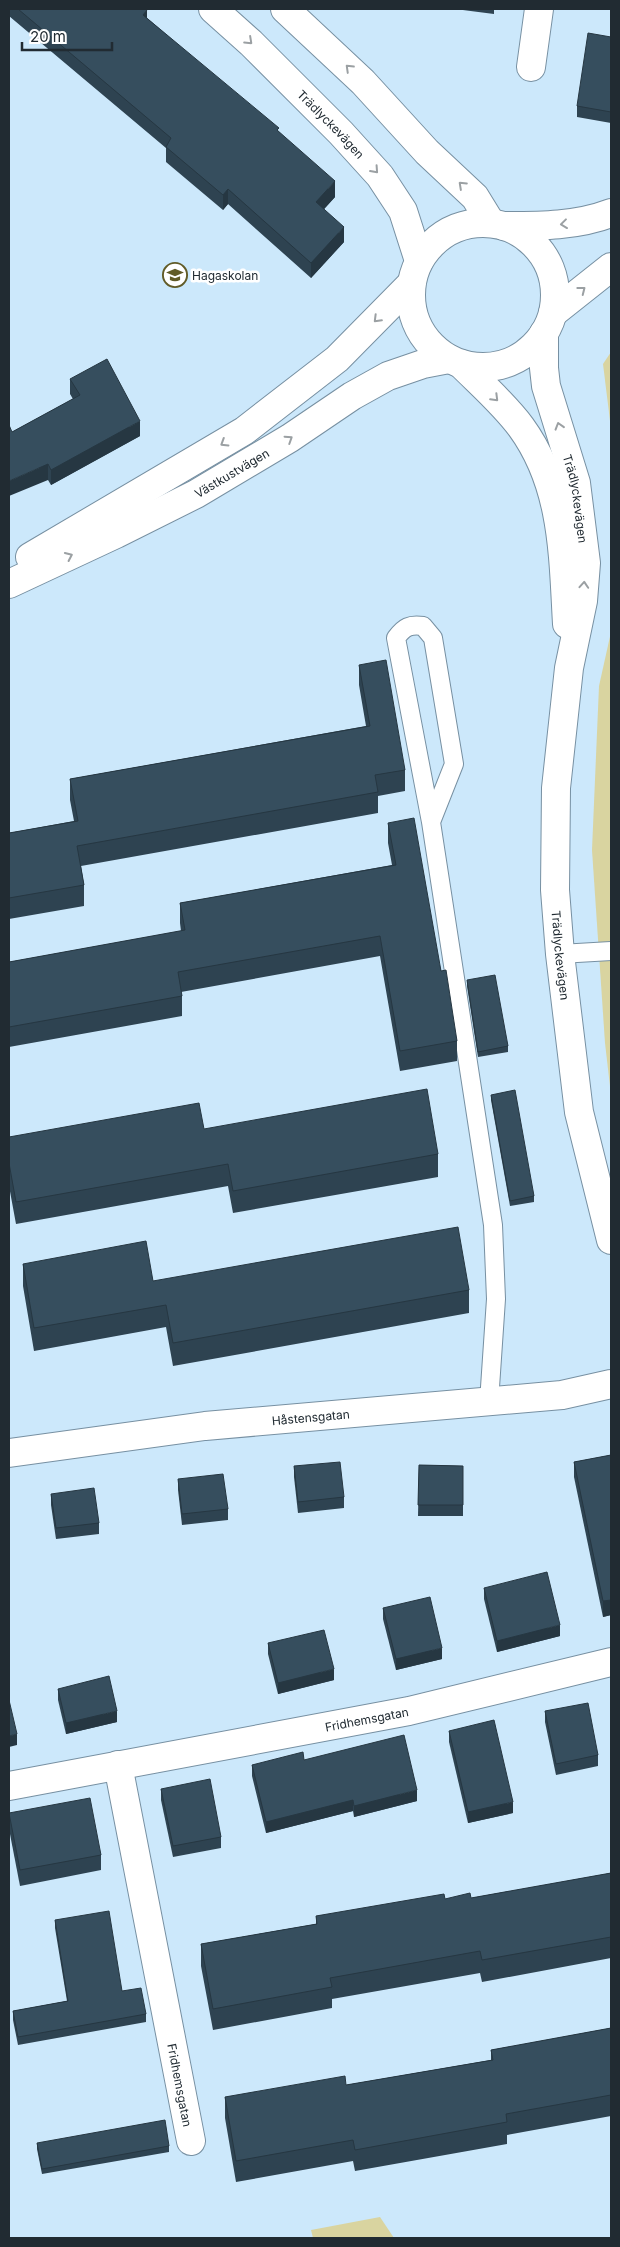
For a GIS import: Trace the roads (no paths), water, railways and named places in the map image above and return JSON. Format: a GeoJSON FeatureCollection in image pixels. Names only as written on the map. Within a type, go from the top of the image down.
{"type":"FeatureCollection","features":[{"type":"Feature","properties":{"kind":"street","name":"Trädlyckevägen"},"geometry":{"type":"LineString","coordinates":[[212,9],[251,43],[342,133],[380,176],[403,211],[415,272]]}},
{"type":"Feature","properties":{"kind":"street"},"geometry":{"type":"LineString","coordinates":[[285,9],[363,82],[427,152],[475,197],[498,225],[519,232],[531,241],[549,267],[554,289],[548,323]]}},
{"type":"Feature","properties":{"kind":"street"},"geometry":{"type":"LineString","coordinates":[[531,66],[540,9]]}},
{"type":"Feature","properties":{"kind":"street"},"geometry":{"type":"LineString","coordinates":[[9,570],[244,431],[336,359],[415,272],[437,239],[449,231],[470,224],[541,226],[570,224],[611,213]]}},
{"type":"Feature","properties":{"kind":"street"},"geometry":{"type":"LineString","coordinates":[[415,272],[410,299],[418,328],[432,346],[455,362],[484,367],[508,363],[529,351],[548,323],[611,268]]}},
{"type":"Feature","properties":{"kind":"street","name":"Trädlyckevägen"},"geometry":{"type":"LineString","coordinates":[[548,323],[544,368],[546,386],[576,483],[586,563],[583,602],[569,668],[556,788],[555,890],[560,954],[579,1112],[611,1240]]}},
{"type":"Feature","properties":{"kind":"street","name":"Trädlyckevägen"},"geometry":{"type":"LineString","coordinates":[[455,362],[521,427],[535,449],[548,476],[561,527],[569,668]]}},
{"type":"Feature","properties":{"kind":"street","name":"Västkustvägen"},"geometry":{"type":"LineString","coordinates":[[9,584],[196,494],[290,438],[352,396],[388,376],[422,364],[455,362]]}},
{"type":"Feature","properties":{"kind":"street","name":"Håstensgatan"},"geometry":{"type":"LineString","coordinates":[[9,1453],[205,1426],[562,1395],[611,1384]]}},
{"type":"Feature","properties":{"kind":"street","name":"Fridhemsgatan"},"geometry":{"type":"LineString","coordinates":[[9,1786],[118,1764],[410,1711],[611,1662]]}},
{"type":"Feature","properties":{"kind":"street","name":"Fridhemsgatan"},"geometry":{"type":"LineString","coordinates":[[118,1764],[191,2142]]}},
{"type":"Feature","properties":{"kind":"lane"},"geometry":{"type":"LineString","coordinates":[[431,822],[454,764],[433,638],[423,626],[413,625],[406,627],[396,638],[431,822],[493,1225],[496,1299],[489,1402]]}},
{"type":"Feature","properties":{"kind":"lane"},"geometry":{"type":"LineString","coordinates":[[560,954],[611,951]]}},
{"type":"Feature","properties":{"kind":"place","name":"Hagaskolan"},"geometry":{"type":"Point","coordinates":[175,275]}}]}
